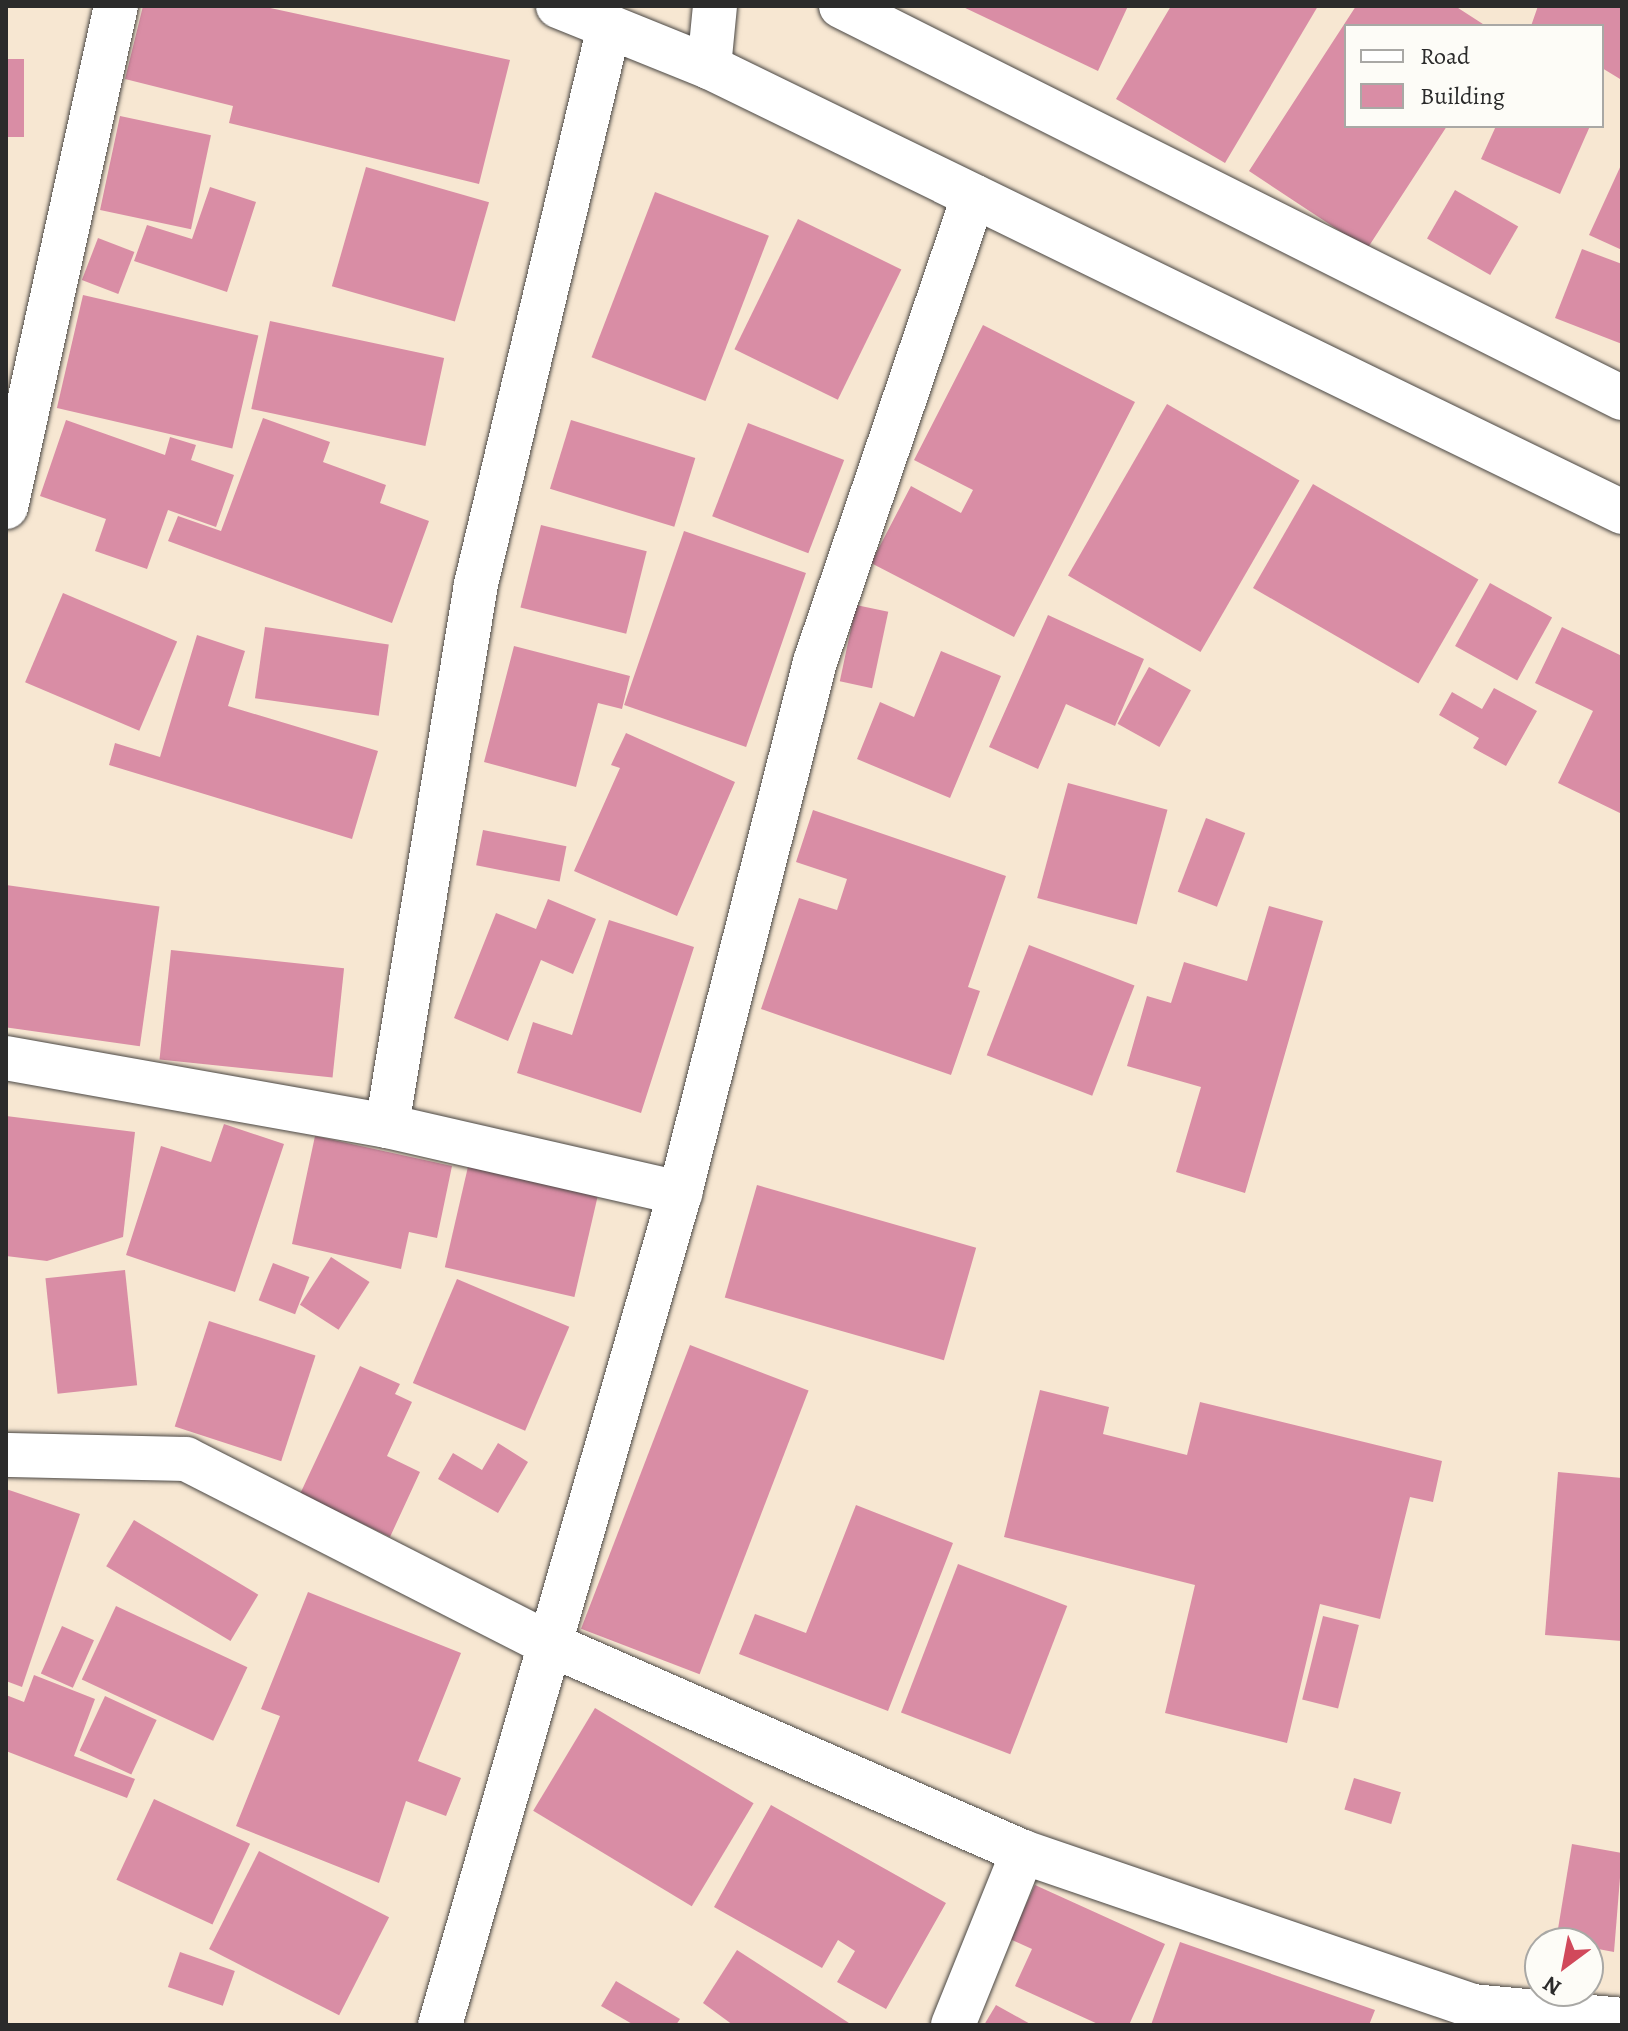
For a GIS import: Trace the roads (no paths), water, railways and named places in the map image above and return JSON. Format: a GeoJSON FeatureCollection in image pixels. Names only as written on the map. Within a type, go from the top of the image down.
{"type":"FeatureCollection","features":[{"type":"Feature","properties":{"kind":"street"},"geometry":{"type":"LineString","coordinates":[[9,485],[116,6]]}},
{"type":"Feature","properties":{"kind":"street"},"geometry":{"type":"LineString","coordinates":[[558,6],[611,17],[1622,512]]}},
{"type":"Feature","properties":{"kind":"street"},"geometry":{"type":"LineString","coordinates":[[709,67],[715,6]]}},
{"type":"Feature","properties":{"kind":"street"},"geometry":{"type":"LineString","coordinates":[[841,6],[1622,398]]}},
{"type":"Feature","properties":{"kind":"street"},"geometry":{"type":"LineString","coordinates":[[387,1126],[476,584],[611,17]]}},
{"type":"Feature","properties":{"kind":"street"},"geometry":{"type":"LineString","coordinates":[[440,2025],[547,1643],[680,1193],[815,662],[974,196]]}},
{"type":"Feature","properties":{"kind":"street"},"geometry":{"type":"LineString","coordinates":[[6,1058],[387,1126],[680,1193]]}},
{"type":"Feature","properties":{"kind":"street"},"geometry":{"type":"LineString","coordinates":[[6,1455],[186,1459],[547,1643],[1023,1852],[1468,2015],[1622,2020]]}},
{"type":"Feature","properties":{"kind":"street"},"geometry":{"type":"LineString","coordinates":[[953,2025],[1023,1852]]}}]}
